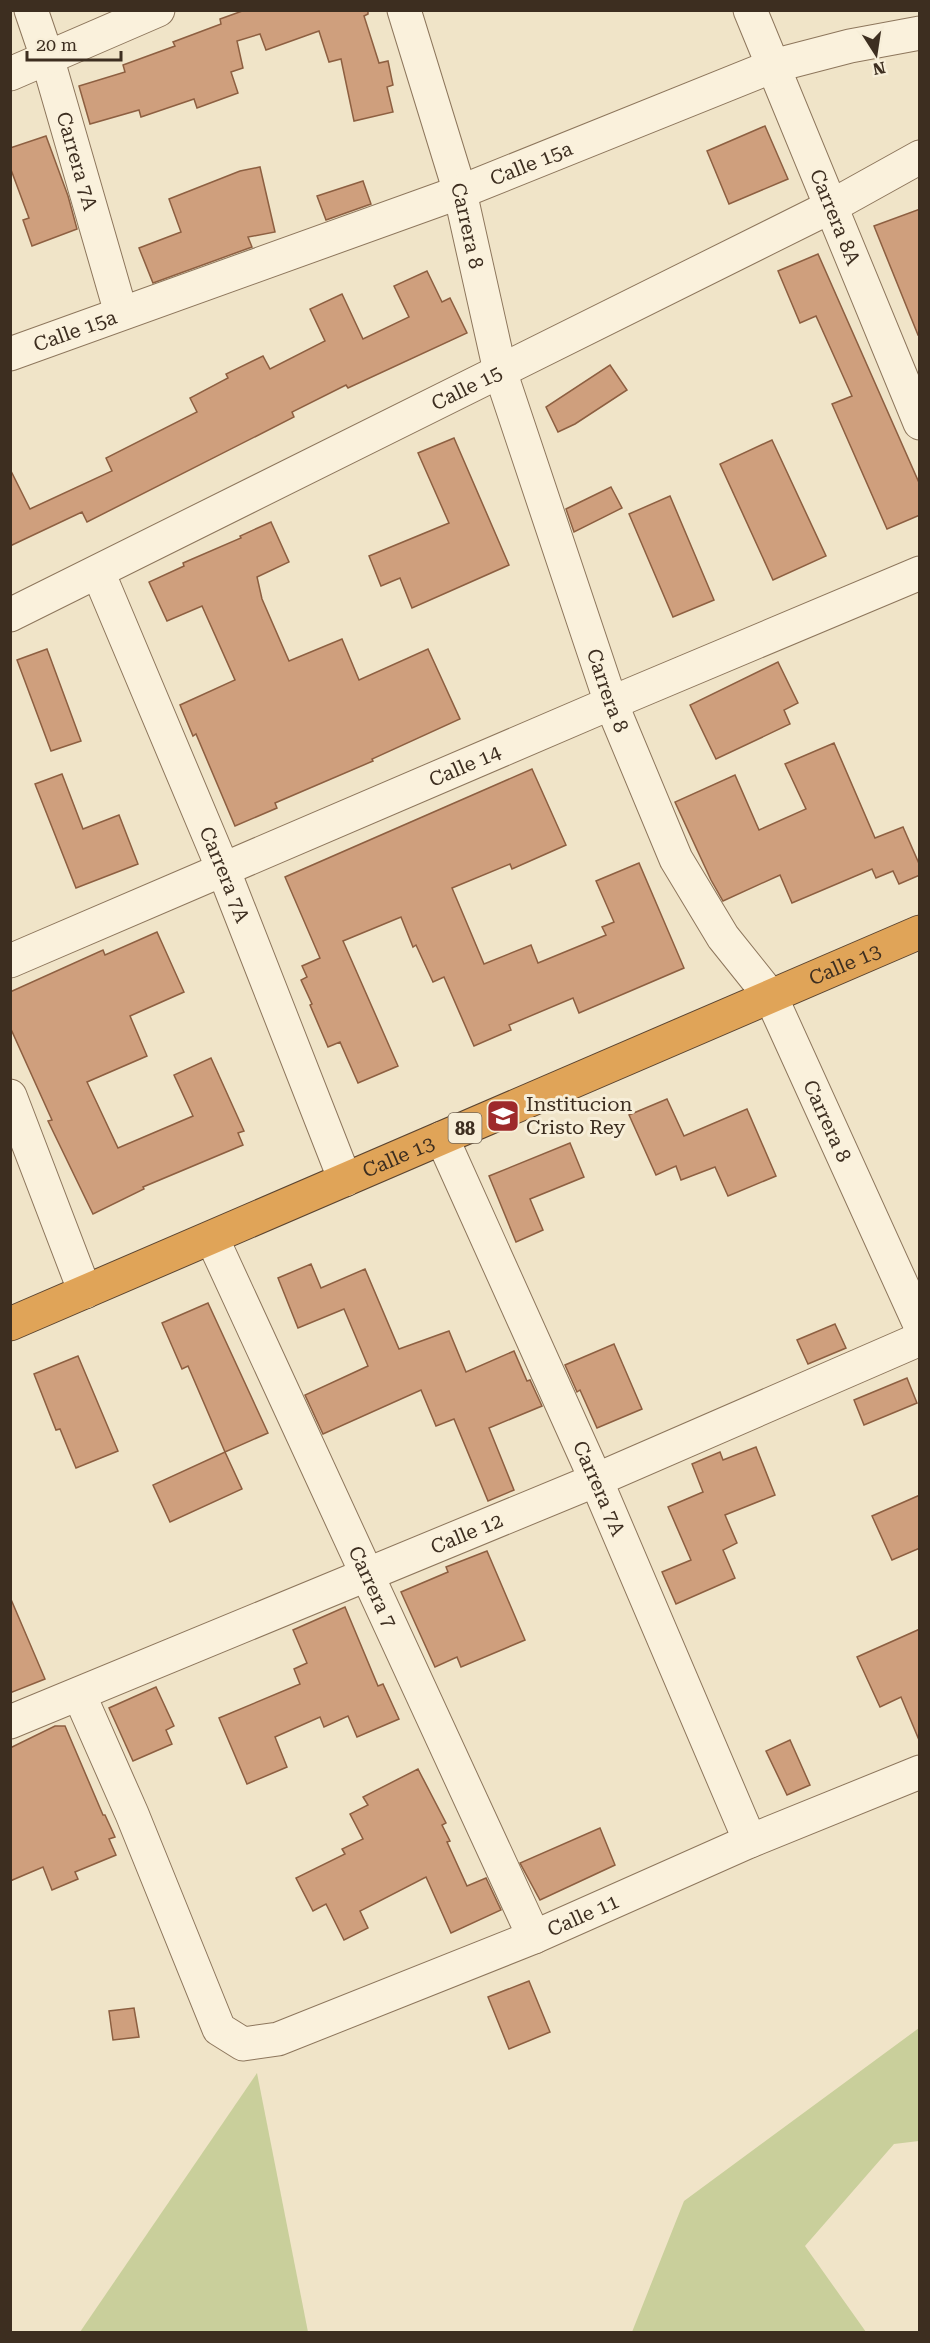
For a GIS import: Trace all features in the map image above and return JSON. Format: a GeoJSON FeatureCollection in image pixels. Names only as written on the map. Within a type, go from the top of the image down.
{"type":"FeatureCollection","features":[{"type":"Feature","properties":{"kind":"highway","name":"Calle 13"},"geometry":{"type":"LineString","coordinates":[[10,1324],[920,932]]}},
{"type":"Feature","properties":{"kind":"street","name":"Carrera 7A"},"geometry":{"type":"LineString","coordinates":[[31,10],[47,57],[121,313]]}},
{"type":"Feature","properties":{"kind":"street"},"geometry":{"type":"LineString","coordinates":[[10,74],[158,10]]}},
{"type":"Feature","properties":{"kind":"street","name":"Carrera 8"},"geometry":{"type":"LineString","coordinates":[[404,10],[460,192],[500,371],[611,703],[676,859],[723,937],[771,996],[920,1325]]}},
{"type":"Feature","properties":{"kind":"street","name":"Carrera 8A"},"geometry":{"type":"LineString","coordinates":[[750,10],[920,423]]}},
{"type":"Feature","properties":{"kind":"street","name":"Calle 15a"},"geometry":{"type":"LineString","coordinates":[[10,354],[460,192],[773,66],[850,46],[920,33]]}},
{"type":"Feature","properties":{"kind":"street","name":"Calle 15"},"geometry":{"type":"LineString","coordinates":[[10,615],[830,207],[920,157]]}},
{"type":"Feature","properties":{"kind":"street","name":"Carrera 7A"},"geometry":{"type":"LineString","coordinates":[[98,572],[223,869],[345,1180]]}},
{"type":"Feature","properties":{"kind":"street","name":"Calle 14"},"geometry":{"type":"LineString","coordinates":[[10,961],[920,573]]}},
{"type":"Feature","properties":{"kind":"street"},"geometry":{"type":"LineString","coordinates":[[10,1096],[85,1292]]}},
{"type":"Feature","properties":{"kind":"street","name":"Carrera 7A"},"geometry":{"type":"LineString","coordinates":[[442,1138],[596,1480],[750,1841]]}},
{"type":"Feature","properties":{"kind":"street","name":"Carrera 7"},"geometry":{"type":"LineString","coordinates":[[212,1238],[534,1937]]}},
{"type":"Feature","properties":{"kind":"street","name":"Calle 12"},"geometry":{"type":"LineString","coordinates":[[10,1722],[596,1480],[920,1339]]}},
{"type":"Feature","properties":{"kind":"street","name":"Calle 11"},"geometry":{"type":"LineString","coordinates":[[79,1694],[132,1814],[219,2029],[243,2044],[278,2039],[534,1937],[750,1841],[920,1772]]}},
{"type":"Feature","properties":{"kind":"green space"},"geometry":{"type":"Polygon","coordinates":[[[919,2028],[919,2141],[894,2144],[805,2246],[866,2332],[632,2332],[684,2201],[919,2028]]]}},
{"type":"Feature","properties":{"kind":"green space"},"geometry":{"type":"Polygon","coordinates":[[[257,2073],[308,2332],[80,2332],[257,2073]]]}},
{"type":"Feature","properties":{"kind":"building"},"geometry":{"type":"Polygon","coordinates":[[[245,10],[368,10],[368,14],[364,16],[379,63],[388,61],[393,85],[387,87],[393,112],[354,121],[341,59],[329,62],[319,31],[266,50],[260,34],[237,41],[243,68],[231,72],[238,93],[197,108],[194,99],[141,117],[139,110],[90,124],[79,86],[125,72],[123,65],[175,46],[173,42],[221,24],[220,19],[245,10]]]}},
{"type":"Feature","properties":{"kind":"building"},"geometry":{"type":"Polygon","coordinates":[[[765,126],[788,179],[729,204],[707,151],[765,126]]]}},
{"type":"Feature","properties":{"kind":"building"},"geometry":{"type":"Polygon","coordinates":[[[46,136],[68,196],[77,229],[32,246],[23,220],[29,218],[10,167],[10,148],[46,136]]]}},
{"type":"Feature","properties":{"kind":"building"},"geometry":{"type":"Polygon","coordinates":[[[260,167],[275,232],[248,237],[252,247],[153,283],[139,248],[181,232],[169,199],[240,171],[260,167]]]}},
{"type":"Feature","properties":{"kind":"building"},"geometry":{"type":"Polygon","coordinates":[[[363,181],[371,204],[326,220],[317,196],[363,181]]]}},
{"type":"Feature","properties":{"kind":"building"},"geometry":{"type":"Polygon","coordinates":[[[920,209],[920,334],[918,335],[874,226],[920,209]]]}},
{"type":"Feature","properties":{"kind":"building"},"geometry":{"type":"Polygon","coordinates":[[[818,254],[920,485],[920,515],[887,529],[832,404],[852,396],[816,316],[800,323],[778,271],[818,254]]]}},
{"type":"Feature","properties":{"kind":"building"},"geometry":{"type":"Polygon","coordinates":[[[427,271],[442,302],[450,298],[467,333],[348,388],[346,385],[292,412],[294,417],[87,522],[82,512],[10,546],[10,469],[30,509],[112,471],[106,458],[197,412],[190,398],[228,378],[226,374],[263,356],[270,369],[325,341],[310,309],[342,294],[363,339],[409,317],[394,286],[427,271]]]}},
{"type":"Feature","properties":{"kind":"building"},"geometry":{"type":"Polygon","coordinates":[[[610,365],[627,390],[575,424],[558,432],[546,407],[610,365]]]}},
{"type":"Feature","properties":{"kind":"building"},"geometry":{"type":"Polygon","coordinates":[[[454,438],[509,565],[412,608],[400,578],[381,586],[369,556],[449,523],[418,453],[454,438]]]}},
{"type":"Feature","properties":{"kind":"building"},"geometry":{"type":"Polygon","coordinates":[[[772,440],[826,556],[773,580],[720,464],[772,440]]]}},
{"type":"Feature","properties":{"kind":"building"},"geometry":{"type":"Polygon","coordinates":[[[611,487],[622,508],[574,532],[566,509],[611,487]]]}},
{"type":"Feature","properties":{"kind":"building"},"geometry":{"type":"Polygon","coordinates":[[[670,496],[714,600],[673,617],[629,514],[670,496]]]}},
{"type":"Feature","properties":{"kind":"building"},"geometry":{"type":"Polygon","coordinates":[[[271,522],[289,562],[257,577],[262,599],[289,661],[342,639],[359,680],[428,649],[460,719],[372,759],[373,761],[275,803],[277,808],[235,826],[196,734],[193,736],[180,705],[235,680],[202,606],[167,621],[149,582],[184,566],[183,563],[241,538],[240,536],[271,522]]]}},
{"type":"Feature","properties":{"kind":"building"},"geometry":{"type":"Polygon","coordinates":[[[47,649],[81,741],[51,751],[17,660],[47,649]]]}},
{"type":"Feature","properties":{"kind":"building"},"geometry":{"type":"Polygon","coordinates":[[[778,662],[798,703],[784,710],[790,724],[716,759],[690,705],[778,662]]]}},
{"type":"Feature","properties":{"kind":"building"},"geometry":{"type":"Polygon","coordinates":[[[834,743],[875,838],[903,827],[920,866],[920,875],[899,884],[893,871],[876,878],[872,869],[792,903],[780,875],[723,901],[675,802],[735,775],[759,830],[806,809],[785,764],[834,743]]]}},
{"type":"Feature","properties":{"kind":"building"},"geometry":{"type":"Polygon","coordinates":[[[532,769],[566,845],[512,869],[510,864],[452,888],[484,964],[531,945],[538,963],[606,935],[602,927],[614,922],[596,881],[639,863],[684,968],[579,1013],[573,998],[509,1025],[511,1030],[474,1046],[444,977],[433,982],[416,945],[413,947],[401,917],[343,941],[398,1066],[358,1083],[340,1042],[328,1047],[301,980],[307,977],[302,966],[320,958],[285,877],[532,769]]]}},
{"type":"Feature","properties":{"kind":"building"},"geometry":{"type":"Polygon","coordinates":[[[62,774],[83,829],[119,815],[138,864],[76,888],[35,784],[62,774]]]}},
{"type":"Feature","properties":{"kind":"building"},"geometry":{"type":"Polygon","coordinates":[[[157,932],[184,992],[130,1016],[147,1056],[87,1082],[118,1148],[193,1116],[174,1075],[211,1058],[244,1131],[238,1133],[243,1145],[143,1187],[144,1189],[93,1214],[48,1121],[52,1120],[10,1027],[10,992],[103,950],[105,955],[157,932]]]}},
{"type":"Feature","properties":{"kind":"building"},"geometry":{"type":"Polygon","coordinates":[[[667,1099],[684,1136],[747,1109],[776,1176],[728,1196],[715,1167],[681,1180],[676,1166],[656,1175],[629,1115],[667,1099]]]}},
{"type":"Feature","properties":{"kind":"building"},"geometry":{"type":"Polygon","coordinates":[[[570,1143],[584,1177],[530,1199],[543,1230],[516,1242],[489,1176],[570,1143]]]}},
{"type":"Feature","properties":{"kind":"building"},"geometry":{"type":"Polygon","coordinates":[[[311,1264],[321,1288],[365,1269],[399,1349],[449,1331],[466,1372],[514,1351],[527,1381],[530,1380],[542,1406],[489,1428],[514,1490],[488,1501],[454,1419],[436,1426],[421,1390],[323,1434],[305,1395],[368,1366],[344,1309],[298,1328],[278,1278],[311,1264]]]}},
{"type":"Feature","properties":{"kind":"building"},"geometry":{"type":"Polygon","coordinates":[[[208,1303],[268,1433],[225,1452],[188,1366],[182,1369],[162,1323],[208,1303]]]}},
{"type":"Feature","properties":{"kind":"building"},"geometry":{"type":"Polygon","coordinates":[[[835,1324],[846,1348],[808,1364],[797,1340],[835,1324]]]}},
{"type":"Feature","properties":{"kind":"building"},"geometry":{"type":"Polygon","coordinates":[[[614,1344],[642,1409],[597,1428],[580,1390],[577,1392],[565,1365],[614,1344]]]}},
{"type":"Feature","properties":{"kind":"building"},"geometry":{"type":"Polygon","coordinates":[[[78,1356],[118,1451],[76,1468],[60,1429],[56,1430],[34,1374],[78,1356]]]}},
{"type":"Feature","properties":{"kind":"building"},"geometry":{"type":"Polygon","coordinates":[[[907,1378],[917,1403],[864,1425],[854,1400],[907,1378]]]}},
{"type":"Feature","properties":{"kind":"building"},"geometry":{"type":"Polygon","coordinates":[[[756,1447],[775,1495],[725,1515],[737,1543],[723,1550],[735,1578],[676,1604],[662,1572],[691,1560],[668,1507],[703,1492],[692,1464],[720,1452],[723,1460],[756,1447]]]}},
{"type":"Feature","properties":{"kind":"building"},"geometry":{"type":"Polygon","coordinates":[[[225,1452],[242,1489],[170,1522],[153,1485],[225,1452]]]}},
{"type":"Feature","properties":{"kind":"building"},"geometry":{"type":"Polygon","coordinates":[[[920,1495],[920,1548],[892,1560],[872,1516],[920,1495]]]}},
{"type":"Feature","properties":{"kind":"building"},"geometry":{"type":"Polygon","coordinates":[[[487,1551],[525,1640],[461,1667],[457,1657],[435,1667],[401,1592],[448,1572],[446,1567],[487,1551]]]}},
{"type":"Feature","properties":{"kind":"building"},"geometry":{"type":"Polygon","coordinates":[[[10,1597],[45,1679],[10,1693],[10,1597]]]}},
{"type":"Feature","properties":{"kind":"building"},"geometry":{"type":"Polygon","coordinates":[[[345,1607],[378,1686],[383,1684],[399,1719],[357,1737],[348,1716],[324,1727],[320,1717],[275,1737],[287,1767],[247,1784],[219,1718],[300,1684],[294,1669],[307,1663],[293,1630],[345,1607]]]}},
{"type":"Feature","properties":{"kind":"building"},"geometry":{"type":"Polygon","coordinates":[[[920,1629],[919,1740],[901,1697],[880,1707],[857,1657],[920,1629]]]}},
{"type":"Feature","properties":{"kind":"building"},"geometry":{"type":"Polygon","coordinates":[[[156,1687],[174,1726],[166,1730],[172,1744],[133,1761],[109,1708],[156,1687]]]}},
{"type":"Feature","properties":{"kind":"building"},"geometry":{"type":"Polygon","coordinates":[[[55,1726],[65,1726],[103,1815],[115,1837],[109,1839],[116,1855],[75,1872],[78,1879],[52,1890],[43,1867],[10,1881],[10,1748],[55,1726]]]}},
{"type":"Feature","properties":{"kind":"building"},"geometry":{"type":"Polygon","coordinates":[[[790,1740],[810,1785],[787,1795],[766,1751],[790,1740]]]}},
{"type":"Feature","properties":{"kind":"building"},"geometry":{"type":"Polygon","coordinates":[[[418,1769],[446,1823],[442,1825],[450,1841],[447,1842],[467,1886],[486,1878],[501,1910],[451,1933],[426,1877],[360,1911],[368,1928],[344,1940],[326,1904],[313,1911],[296,1878],[345,1854],[342,1849],[363,1839],[350,1814],[368,1805],[363,1797],[418,1769]]]}},
{"type":"Feature","properties":{"kind":"building"},"geometry":{"type":"Polygon","coordinates":[[[600,1828],[615,1865],[540,1900],[520,1863],[600,1828]]]}},
{"type":"Feature","properties":{"kind":"building"},"geometry":{"type":"Polygon","coordinates":[[[529,1981],[550,2032],[509,2049],[488,1997],[529,1981]]]}},
{"type":"Feature","properties":{"kind":"building"},"geometry":{"type":"Polygon","coordinates":[[[134,2008],[139,2037],[113,2040],[109,2011],[134,2008]]]}},
{"type":"Feature","properties":{"kind":"place","name":"Institucion Cristo Rey"},"geometry":{"type":"Point","coordinates":[503,1116]}}]}
